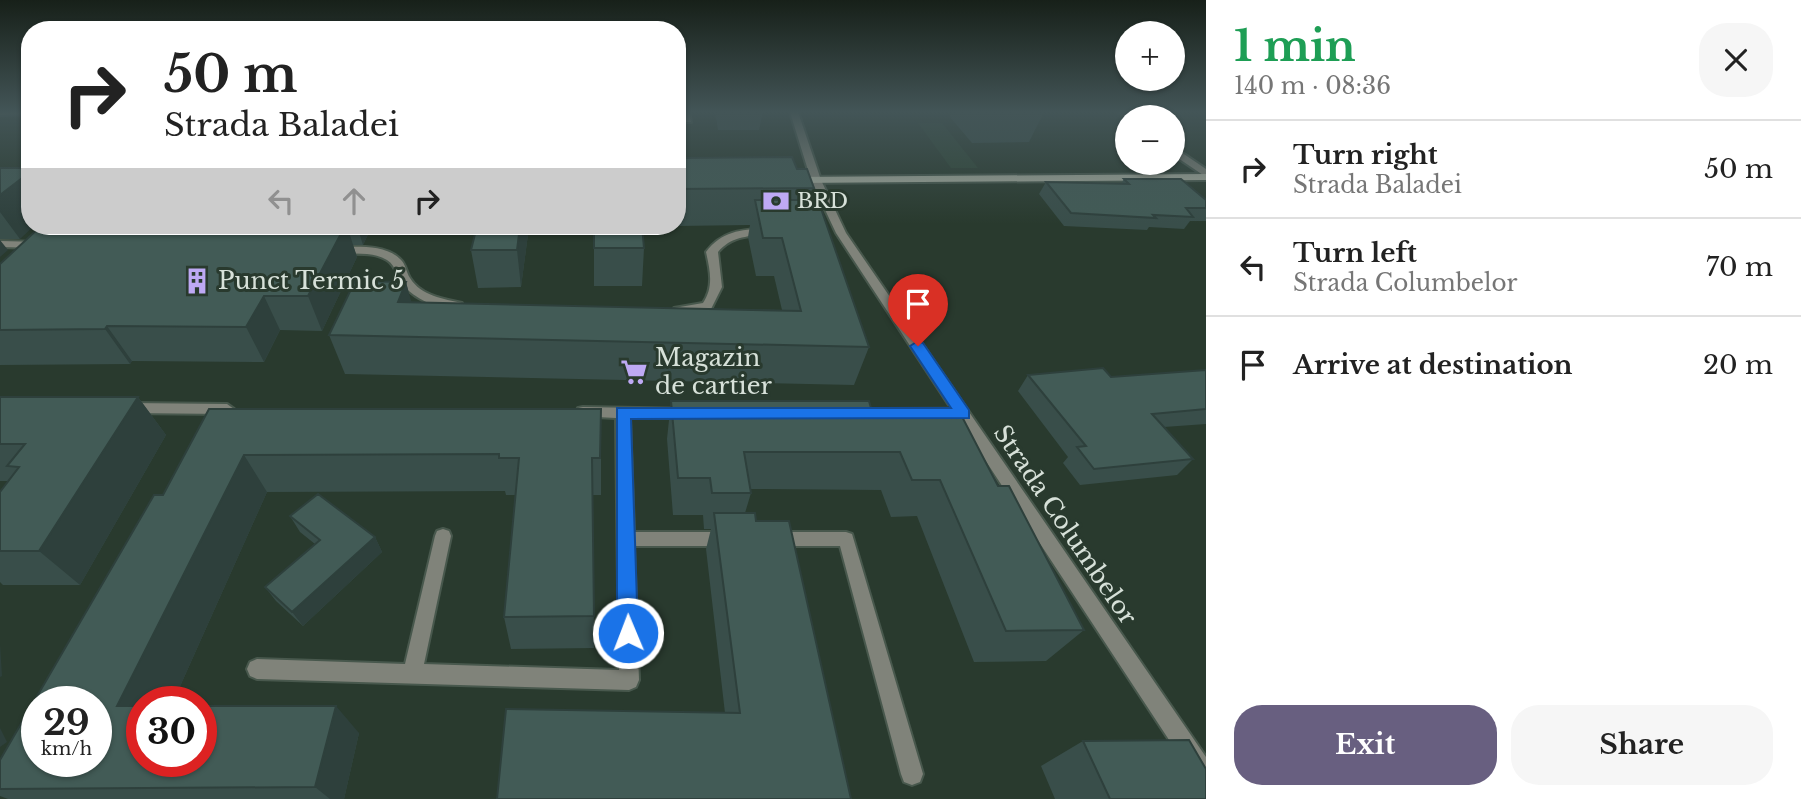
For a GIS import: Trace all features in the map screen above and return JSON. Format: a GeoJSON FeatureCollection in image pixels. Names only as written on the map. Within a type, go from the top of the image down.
{"type":"FeatureCollection","features":[{"type":"Feature","properties":{"kind":"main road"},"geometry":{"type":"LineString","coordinates":[[781,180],[1206,176]]}},
{"type":"Feature","properties":{"kind":"street","name":"Strada Columbelor"},"geometry":{"type":"LineString","coordinates":[[806,149],[816,180],[841,233],[957,414],[1206,776]]}},
{"type":"Feature","properties":{"kind":"street"},"geometry":{"type":"LineString","coordinates":[[1185,159],[1206,176]]}},
{"type":"Feature","properties":{"kind":"street"},"geometry":{"type":"LineString","coordinates":[[666,311],[707,306],[714,298],[717,281],[712,252],[720,240],[733,233],[776,232]]}},
{"type":"Feature","properties":{"kind":"street"},"geometry":{"type":"LineString","coordinates":[[822,233],[841,233]]}},
{"type":"Feature","properties":{"kind":"street"},"geometry":{"type":"LineString","coordinates":[[0,244],[51,245],[34,262]]}},
{"type":"Feature","properties":{"kind":"street"},"geometry":{"type":"LineString","coordinates":[[320,250],[382,254],[395,259],[402,268],[404,279],[432,300],[448,306],[475,306]]}},
{"type":"Feature","properties":{"kind":"street"},"geometry":{"type":"LineString","coordinates":[[110,408],[240,409],[219,432]]}},
{"type":"Feature","properties":{"kind":"street"},"geometry":{"type":"LineString","coordinates":[[567,412],[704,413]]}},
{"type":"Feature","properties":{"kind":"street"},"geometry":{"type":"LineString","coordinates":[[257,669],[629,680],[623,412]]}},
{"type":"Feature","properties":{"kind":"street"},"geometry":{"type":"LineString","coordinates":[[412,673],[443,536]]}},
{"type":"Feature","properties":{"kind":"street"},"geometry":{"type":"LineString","coordinates":[[625,539],[846,540],[912,775]]}},
{"type":"Feature","properties":{"kind":"shaded area"},"geometry":{"type":"Polygon","coordinates":[[[937,149],[963,149],[978,168],[951,168],[937,149]]]}},
{"type":"Feature","properties":{"kind":"building"},"geometry":{"type":"Polygon","coordinates":[[[792,157],[797,169],[807,169],[814,188],[686,189],[686,158],[792,157]]]}},
{"type":"Feature","properties":{"kind":"building"},"geometry":{"type":"Polygon","coordinates":[[[0,168],[21,168],[21,179],[0,195],[0,168]]]}},
{"type":"Feature","properties":{"kind":"building"},"geometry":{"type":"Polygon","coordinates":[[[1124,179],[1181,179],[1206,200],[1206,208],[1186,208],[1193,217],[1153,215],[1156,218],[1071,213],[1046,182],[1129,184],[1124,179]]]}},
{"type":"Feature","properties":{"kind":"building"},"geometry":{"type":"Polygon","coordinates":[[[755,200],[818,200],[869,347],[329,335],[355,281],[406,282],[398,302],[801,311],[782,238],[763,238],[755,200]]]}},
{"type":"Feature","properties":{"kind":"building"},"geometry":{"type":"Polygon","coordinates":[[[31,235],[340,235],[308,296],[264,296],[246,327],[107,326],[105,329],[0,330],[0,264],[31,235]]]}},
{"type":"Feature","properties":{"kind":"building"},"geometry":{"type":"Polygon","coordinates":[[[475,235],[519,235],[517,250],[471,250],[475,235]]]}},
{"type":"Feature","properties":{"kind":"building"},"geometry":{"type":"Polygon","coordinates":[[[594,235],[643,235],[644,248],[594,248],[594,235]]]}},
{"type":"Feature","properties":{"kind":"building"},"geometry":{"type":"Polygon","coordinates":[[[1103,368],[1111,377],[1206,370],[1206,409],[1152,414],[1193,459],[1094,469],[1077,447],[1086,446],[1028,375],[1103,368]]]}},
{"type":"Feature","properties":{"kind":"building"},"geometry":{"type":"Polygon","coordinates":[[[0,397],[138,397],[39,551],[0,551],[0,492],[19,467],[7,466],[25,444],[0,444],[0,397]]]}},
{"type":"Feature","properties":{"kind":"building"},"geometry":{"type":"Polygon","coordinates":[[[671,401],[869,401],[871,408],[957,407],[998,486],[1009,486],[1084,630],[1006,631],[940,480],[912,480],[900,452],[744,452],[751,493],[712,493],[710,478],[678,478],[671,401]]]}},
{"type":"Feature","properties":{"kind":"building"},"geometry":{"type":"Polygon","coordinates":[[[209,409],[601,409],[600,458],[592,458],[594,616],[504,617],[519,458],[499,458],[499,454],[244,455],[117,706],[126,706],[126,777],[217,777],[217,706],[336,706],[315,787],[0,789],[0,760],[21,724],[21,777],[112,777],[112,686],[43,686],[154,495],[163,495],[209,409]]]}},
{"type":"Feature","properties":{"kind":"building"},"geometry":{"type":"Polygon","coordinates":[[[318,494],[375,537],[292,612],[265,587],[320,540],[290,516],[318,494]]]}},
{"type":"Feature","properties":{"kind":"building"},"geometry":{"type":"Polygon","coordinates":[[[714,513],[755,513],[756,521],[789,521],[851,799],[497,799],[506,709],[740,713],[714,513]]]}},
{"type":"Feature","properties":{"kind":"building"},"geometry":{"type":"Polygon","coordinates":[[[1189,740],[1206,769],[1206,799],[1110,799],[1083,741],[1189,740]]]}},
{"type":"Feature","properties":{"kind":"place","name":"BRD"},"geometry":{"type":"Point","coordinates":[776,201]}},
{"type":"Feature","properties":{"kind":"place","name":"Punct Termic 5"},"geometry":{"type":"Point","coordinates":[197,281]}},
{"type":"Feature","properties":{"kind":"place","name":"Magazin de cartier"},"geometry":{"type":"Point","coordinates":[634,372]}},
{"type":"Feature","properties":{"kind":"route"},"geometry":{"type":"LineString","coordinates":[[628,633],[623,412],[964,414],[918,346]]}}]}
